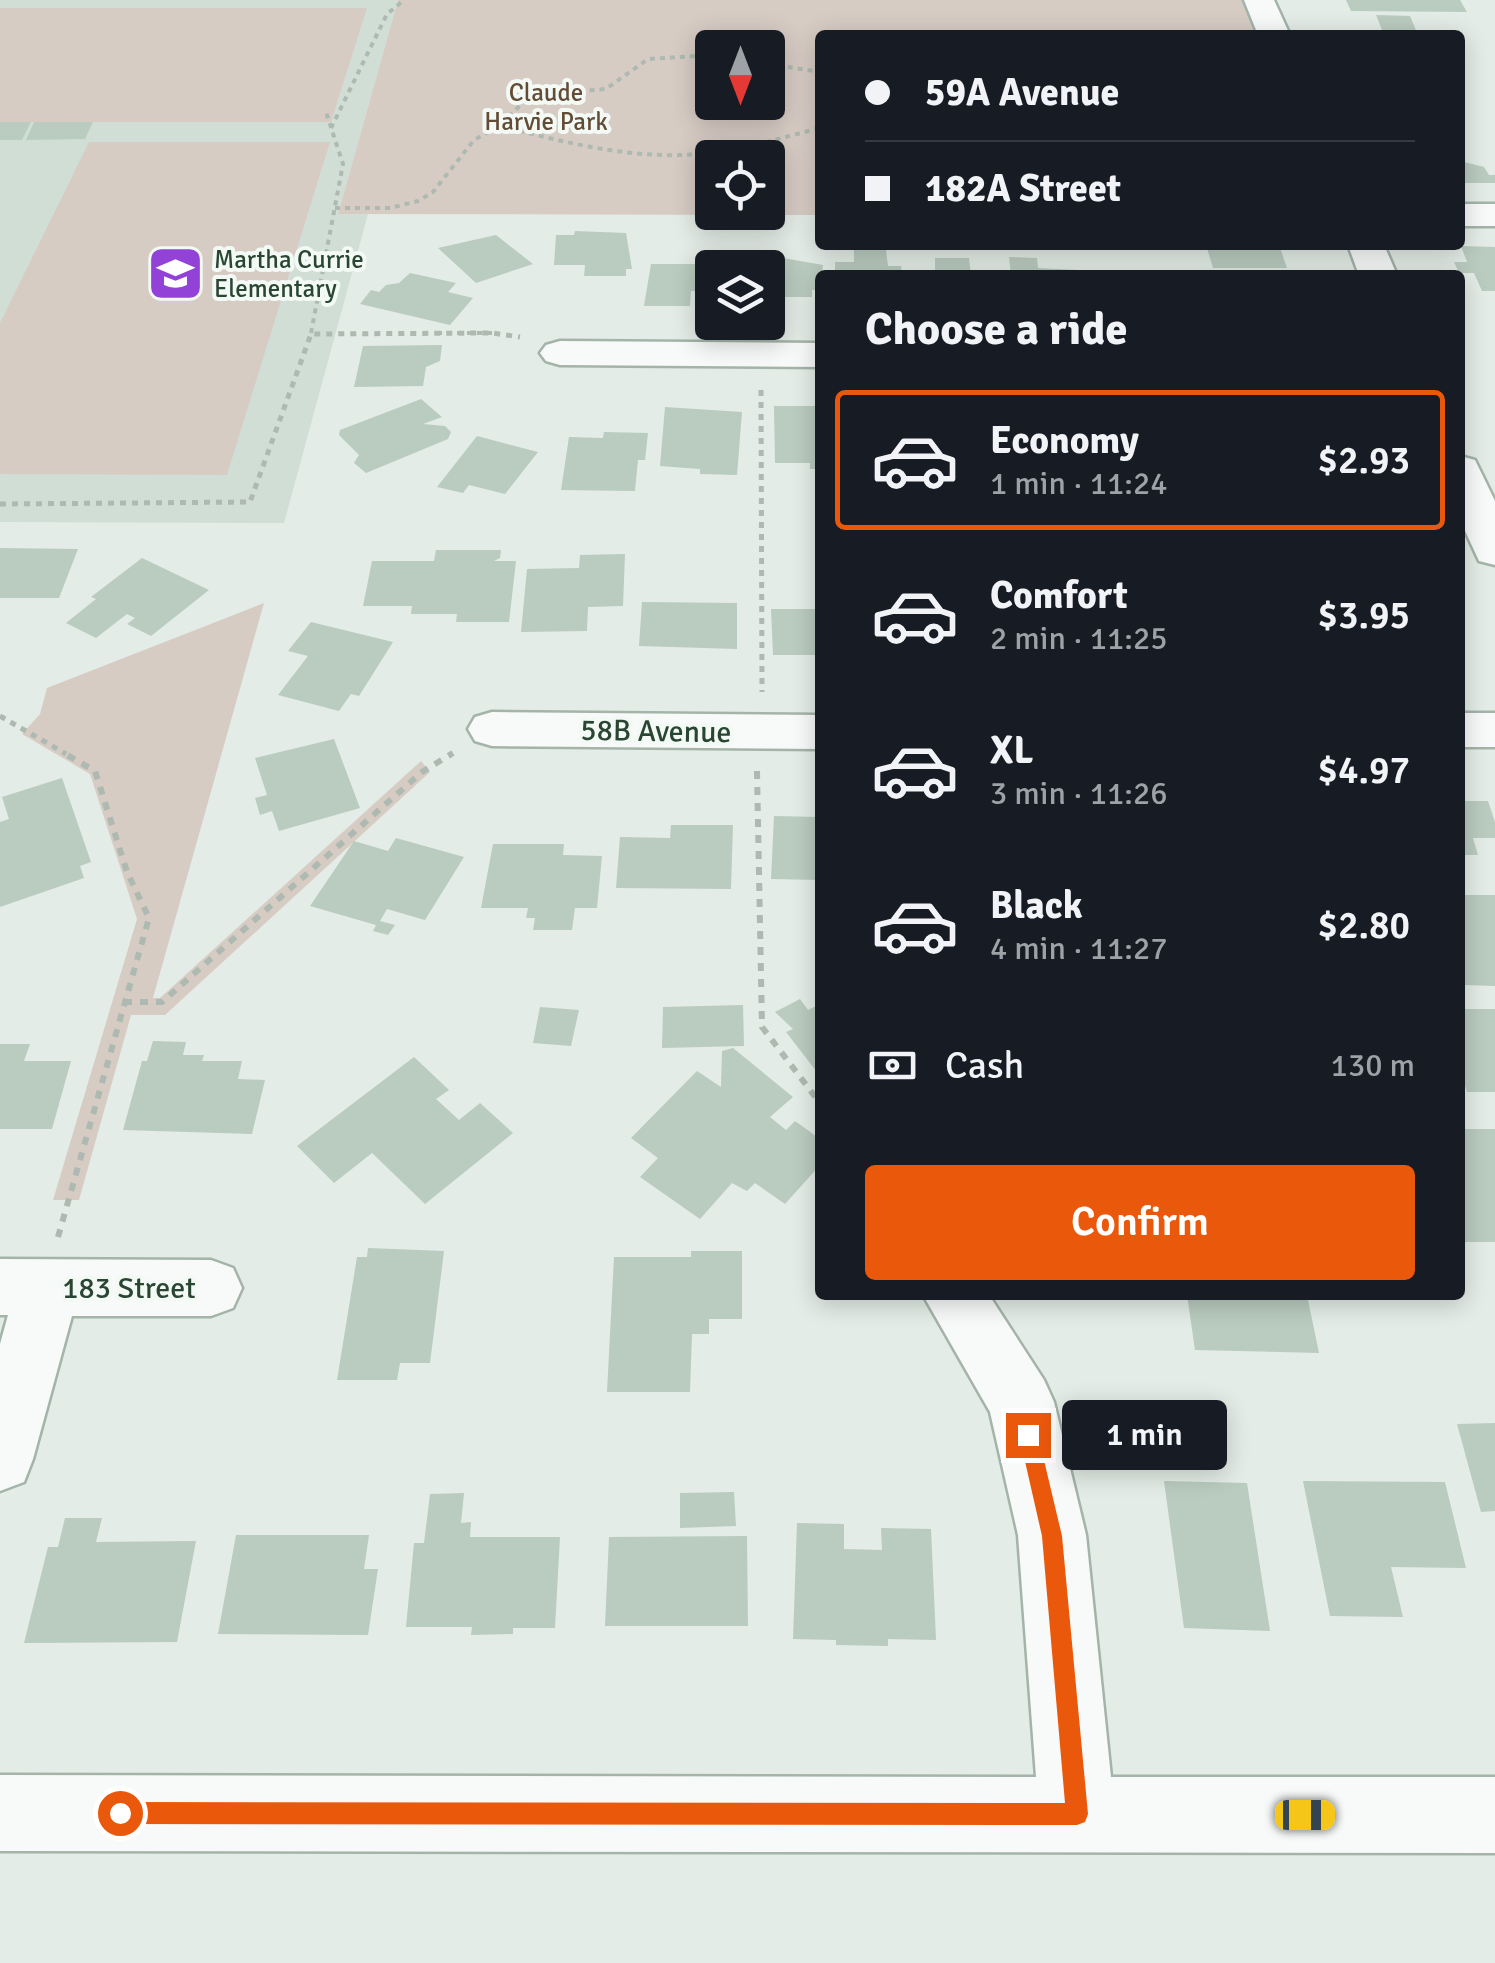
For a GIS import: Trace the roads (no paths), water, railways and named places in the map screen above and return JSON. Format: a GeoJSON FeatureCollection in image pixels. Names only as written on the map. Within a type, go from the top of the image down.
{"type":"FeatureCollection","features":[{"type":"Feature","properties":{"kind":"street"},"geometry":{"type":"LineString","coordinates":[[1259,0],[1272,30]]}},
{"type":"Feature","properties":{"kind":"street"},"geometry":{"type":"LineString","coordinates":[[1465,215],[1495,215]]}},
{"type":"Feature","properties":{"kind":"street"},"geometry":{"type":"LineString","coordinates":[[543,346],[815,355]]}},
{"type":"Feature","properties":{"kind":"street"},"geometry":{"type":"LineString","coordinates":[[1465,481],[1495,551]]}},
{"type":"Feature","properties":{"kind":"street","name":"58B Avenue"},"geometry":{"type":"LineString","coordinates":[[492,729],[815,732]]}},
{"type":"Feature","properties":{"kind":"street"},"geometry":{"type":"LineString","coordinates":[[1465,730],[1495,730]]}},
{"type":"Feature","properties":{"kind":"street","name":"183 Street"},"geometry":{"type":"LineString","coordinates":[[0,1459],[24,1287],[211,1288]]}},
{"type":"Feature","properties":{"kind":"street"},"geometry":{"type":"LineString","coordinates":[[957,1300],[1021,1402],[1052,1536],[1077,1814]]}},
{"type":"Feature","properties":{"kind":"street"},"geometry":{"type":"LineString","coordinates":[[0,1813],[1495,1816]]}},
{"type":"Feature","properties":{"kind":"place","name":"Martha Currie Elementary"},"geometry":{"type":"Point","coordinates":[175,273]}},
{"type":"Feature","properties":{"kind":"park label","name":"Claude Harvie Park"},"geometry":{"type":"Point","coordinates":[546,106]}}]}
